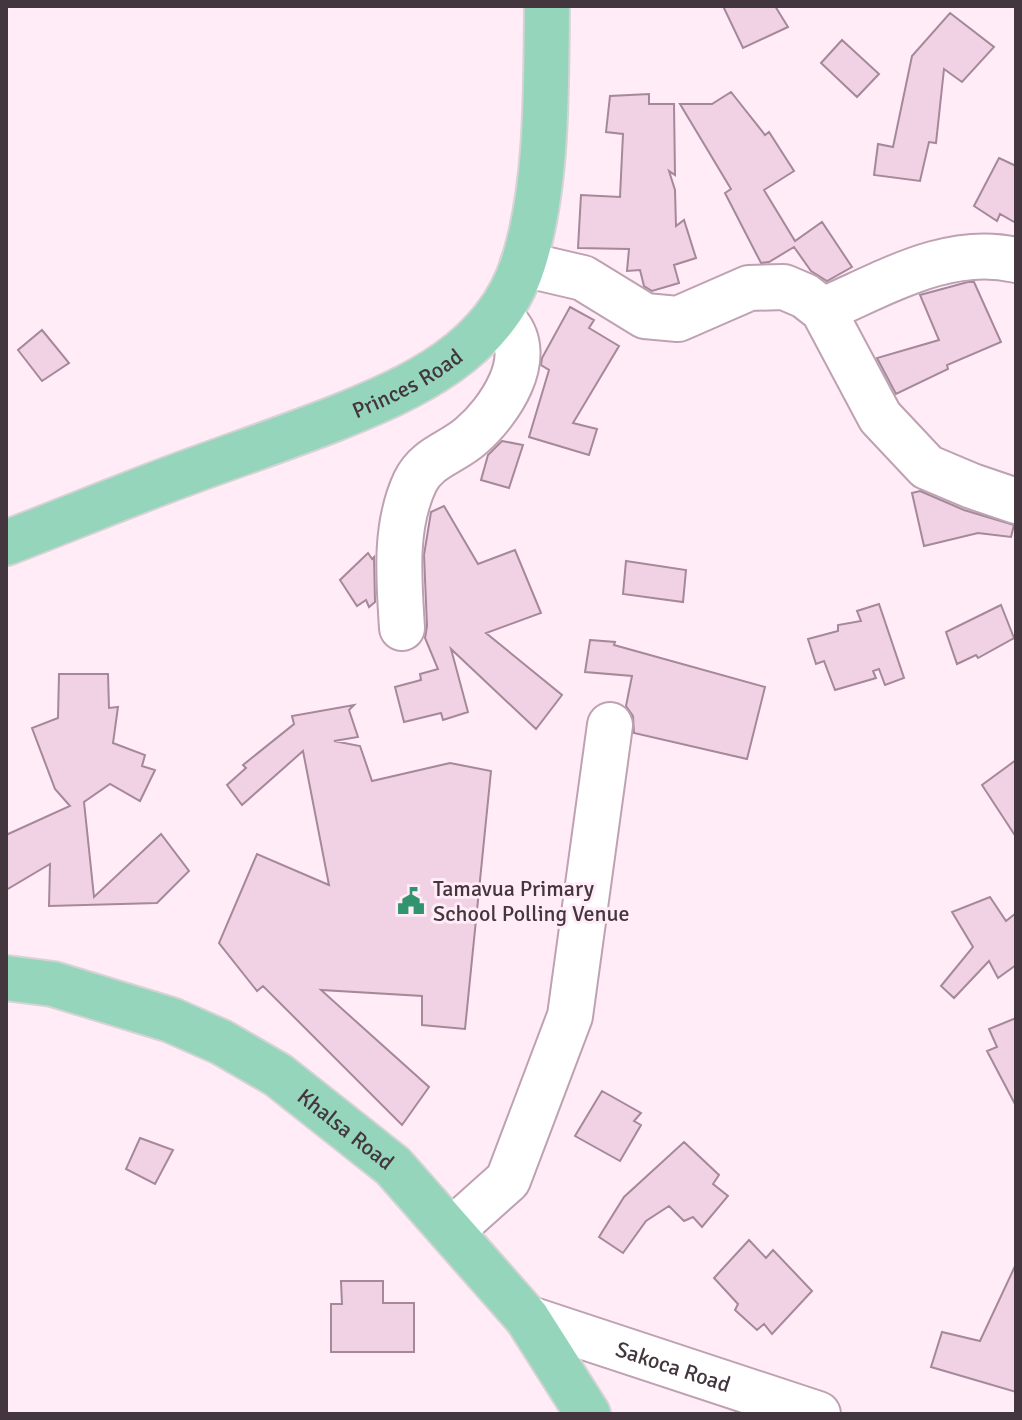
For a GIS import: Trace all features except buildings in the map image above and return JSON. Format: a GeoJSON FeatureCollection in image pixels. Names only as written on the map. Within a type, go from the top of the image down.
{"type":"FeatureCollection","features":[{"type":"Feature","properties":{"kind":"main road","name":"Princes Road"},"geometry":{"type":"LineString","coordinates":[[6,543],[184,473],[282,439],[397,392],[432,375],[487,330],[511,292],[523,264],[536,205],[542,158],[547,6]]}},
{"type":"Feature","properties":{"kind":"main road","name":"Khalsa Road"},"geometry":{"type":"LineString","coordinates":[[6,978],[53,984],[171,1020],[221,1042],[278,1075],[393,1166],[527,1318],[588,1414]]}},
{"type":"Feature","properties":{"kind":"street"},"geometry":{"type":"LineString","coordinates":[[823,310],[937,262],[969,256],[998,256],[1016,260]]}},
{"type":"Feature","properties":{"kind":"street"},"geometry":{"type":"LineString","coordinates":[[523,264],[583,278],[645,316],[678,319],[749,288],[784,287],[805,296],[823,310],[880,417],[927,467],[1016,501]]}},
{"type":"Feature","properties":{"kind":"street"},"geometry":{"type":"LineString","coordinates":[[402,628],[401,533],[404,508],[414,483],[431,461],[471,437],[488,419],[502,400],[517,360],[517,340],[507,324],[487,330]]}},
{"type":"Feature","properties":{"kind":"street"},"geometry":{"type":"LineString","coordinates":[[451,1231],[508,1180],[570,1016],[610,725]]}},
{"type":"Feature","properties":{"kind":"street","name":"Sakoca Road"},"geometry":{"type":"LineString","coordinates":[[527,1318],[818,1414]]}},
{"type":"Feature","properties":{"kind":"place","name":"Tamavua Primary School Polling Venue"},"geometry":{"type":"Point","coordinates":[411,901]}}]}
